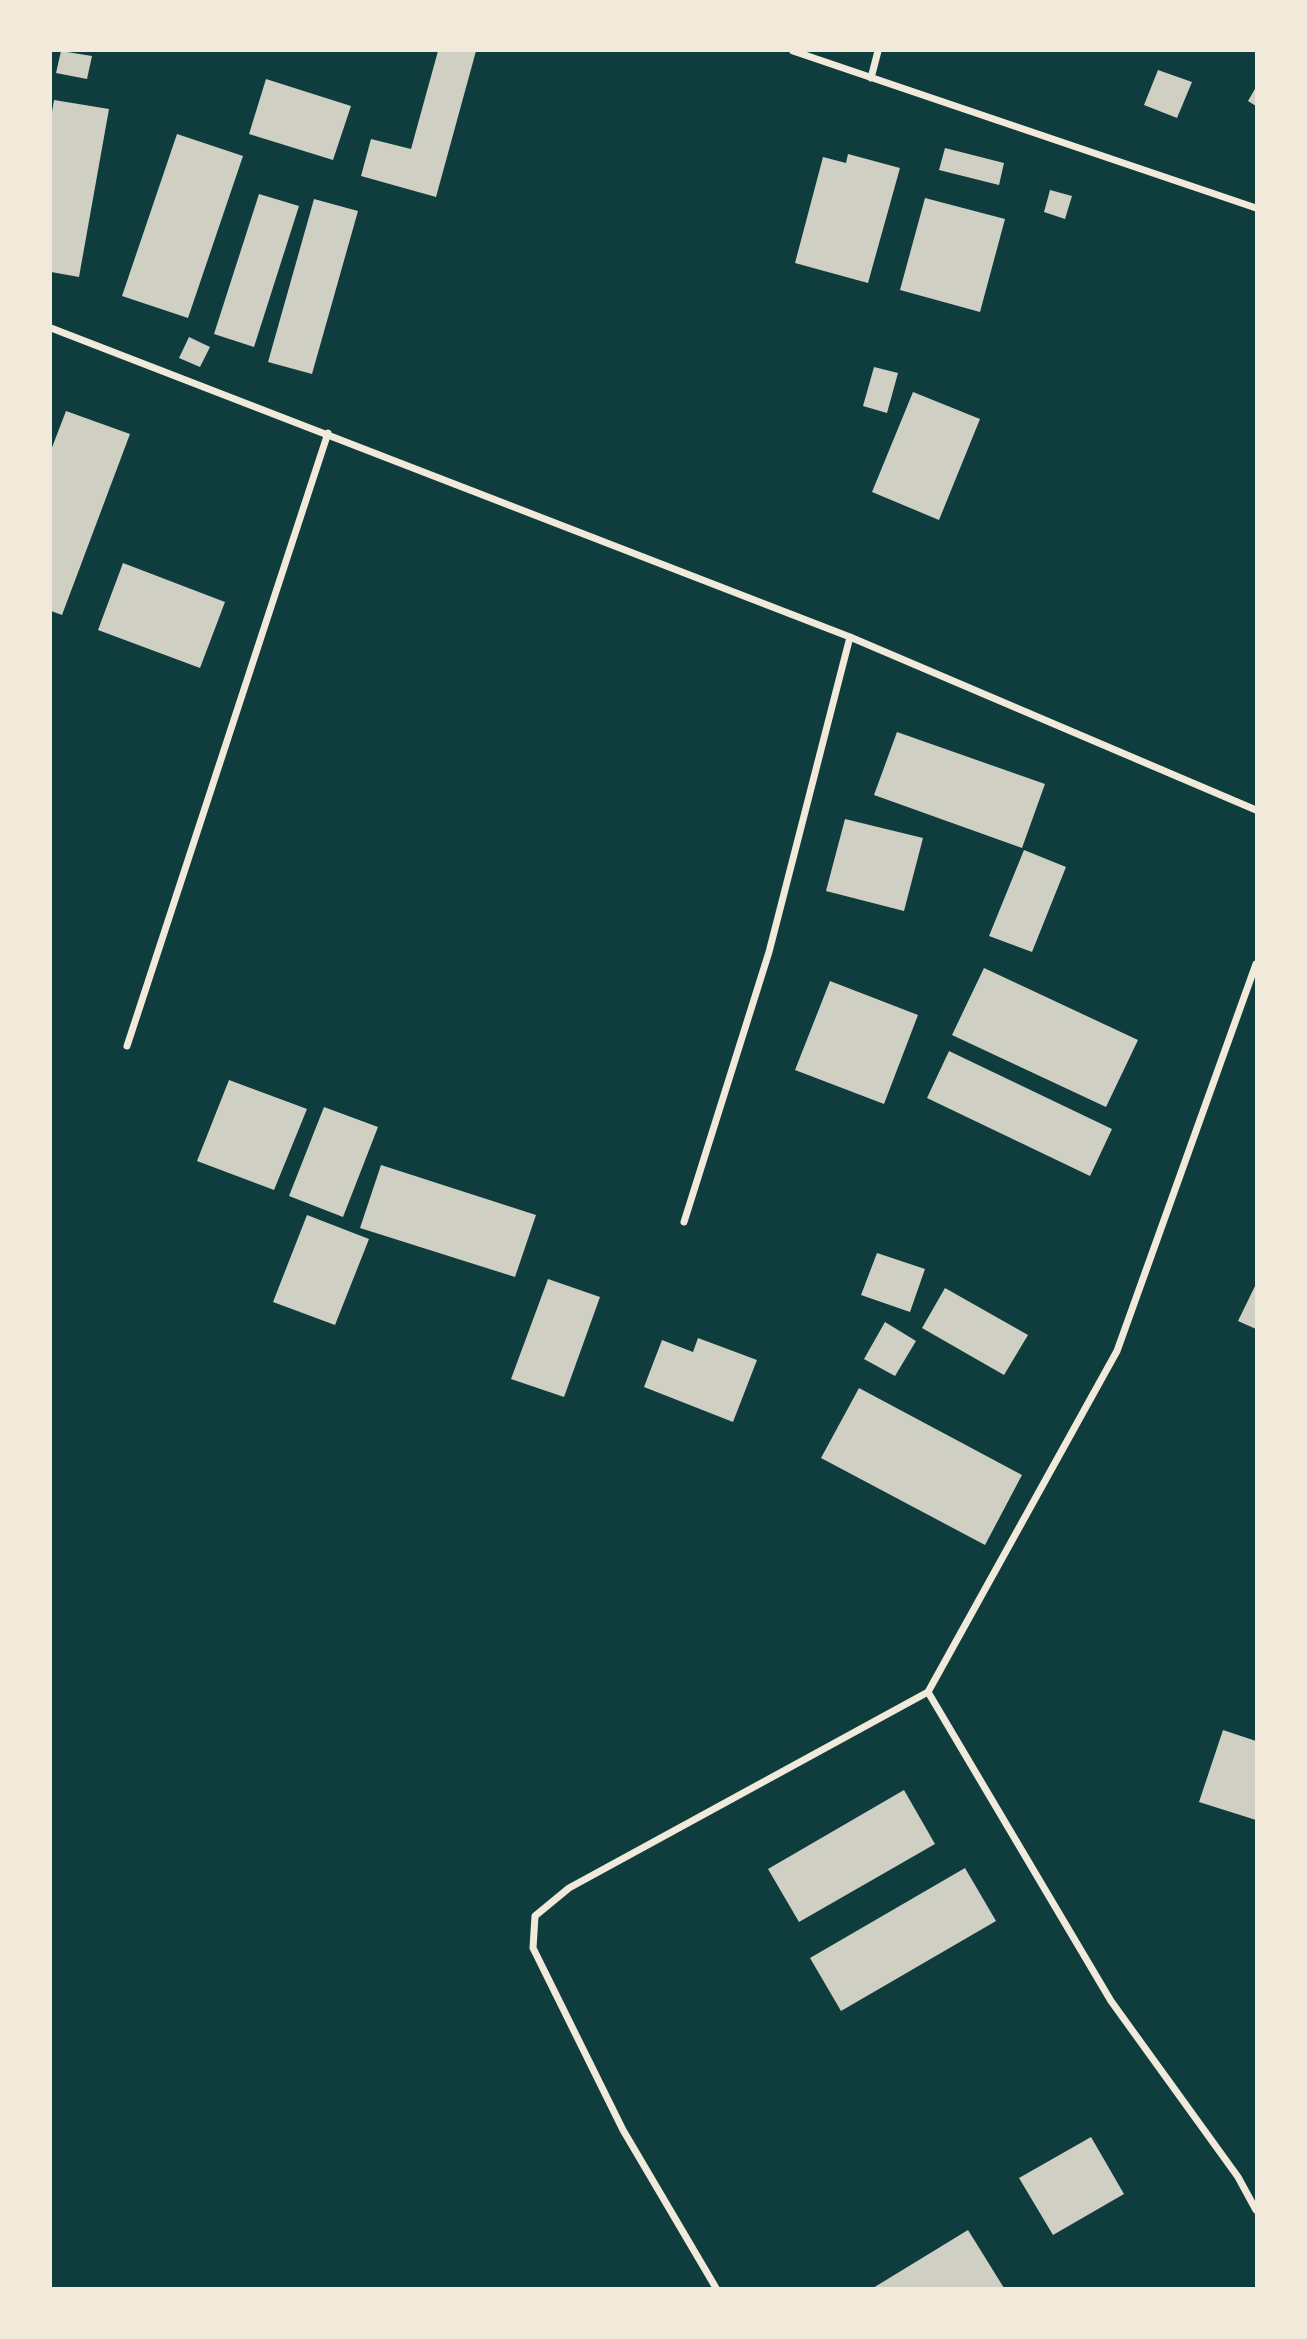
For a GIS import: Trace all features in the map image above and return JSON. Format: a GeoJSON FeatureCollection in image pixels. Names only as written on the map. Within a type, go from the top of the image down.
{"type":"FeatureCollection","features":[{"type":"Feature","properties":{"kind":"street"},"geometry":{"type":"LineString","coordinates":[[793,51],[1256,208]]}},
{"type":"Feature","properties":{"kind":"street"},"geometry":{"type":"LineString","coordinates":[[871,78],[878,51]]}},
{"type":"Feature","properties":{"kind":"street"},"geometry":{"type":"LineString","coordinates":[[51,328],[850,636],[1256,810]]}},
{"type":"Feature","properties":{"kind":"street"},"geometry":{"type":"LineString","coordinates":[[127,1045],[328,433]]}},
{"type":"Feature","properties":{"kind":"street"},"geometry":{"type":"LineString","coordinates":[[684,1222],[769,952],[850,636]]}},
{"type":"Feature","properties":{"kind":"street"},"geometry":{"type":"LineString","coordinates":[[716,2288],[623,2130],[539,1961],[533,1948],[534,1916],[569,1888],[928,1692],[1117,1351],[1256,964]]}},
{"type":"Feature","properties":{"kind":"street"},"geometry":{"type":"LineString","coordinates":[[928,1692],[1111,2001],[1238,2177],[1256,2210]]}},
{"type":"Feature","properties":{"kind":"building"},"geometry":{"type":"Polygon","coordinates":[[[61,51],[92,56],[87,79],[56,73],[61,51]]]}},
{"type":"Feature","properties":{"kind":"building"},"geometry":{"type":"Polygon","coordinates":[[[438,51],[476,51],[436,197],[361,176],[371,139],[411,149],[438,51]]]}},
{"type":"Feature","properties":{"kind":"building"},"geometry":{"type":"Polygon","coordinates":[[[1158,70],[1192,82],[1177,118],[1144,105],[1158,70]]]}},
{"type":"Feature","properties":{"kind":"building"},"geometry":{"type":"Polygon","coordinates":[[[266,79],[351,106],[333,160],[249,134],[266,79]]]}},
{"type":"Feature","properties":{"kind":"building"},"geometry":{"type":"Polygon","coordinates":[[[1256,87],[1256,106],[1248,101],[1256,87]]]}},
{"type":"Feature","properties":{"kind":"building"},"geometry":{"type":"Polygon","coordinates":[[[54,100],[109,109],[79,277],[51,272],[51,118],[54,100]]]}},
{"type":"Feature","properties":{"kind":"building"},"geometry":{"type":"Polygon","coordinates":[[[177,134],[243,156],[188,318],[122,296],[177,134]]]}},
{"type":"Feature","properties":{"kind":"building"},"geometry":{"type":"Polygon","coordinates":[[[945,148],[1004,163],[999,185],[939,170],[945,148]]]}},
{"type":"Feature","properties":{"kind":"building"},"geometry":{"type":"Polygon","coordinates":[[[848,154],[900,168],[868,283],[795,263],[823,157],[846,163],[848,154]]]}},
{"type":"Feature","properties":{"kind":"building"},"geometry":{"type":"Polygon","coordinates":[[[1050,190],[1072,196],[1065,219],[1044,212],[1050,190]]]}},
{"type":"Feature","properties":{"kind":"building"},"geometry":{"type":"Polygon","coordinates":[[[259,194],[299,206],[254,347],[214,334],[259,194]]]}},
{"type":"Feature","properties":{"kind":"building"},"geometry":{"type":"Polygon","coordinates":[[[925,198],[1005,219],[980,312],[900,290],[925,198]]]}},
{"type":"Feature","properties":{"kind":"building"},"geometry":{"type":"Polygon","coordinates":[[[314,199],[358,211],[312,374],[268,362],[314,199]]]}},
{"type":"Feature","properties":{"kind":"building"},"geometry":{"type":"Polygon","coordinates":[[[189,337],[210,347],[200,367],[179,358],[189,337]]]}},
{"type":"Feature","properties":{"kind":"building"},"geometry":{"type":"Polygon","coordinates":[[[874,367],[898,373],[887,413],[863,406],[874,367]]]}},
{"type":"Feature","properties":{"kind":"building"},"geometry":{"type":"Polygon","coordinates":[[[913,392],[980,419],[939,520],[872,492],[913,392]]]}},
{"type":"Feature","properties":{"kind":"building"},"geometry":{"type":"Polygon","coordinates":[[[66,411],[130,434],[62,615],[51,611],[51,450],[66,411]]]}},
{"type":"Feature","properties":{"kind":"building"},"geometry":{"type":"Polygon","coordinates":[[[123,563],[225,602],[200,668],[98,630],[123,563]]]}},
{"type":"Feature","properties":{"kind":"building"},"geometry":{"type":"Polygon","coordinates":[[[897,732],[1045,784],[1022,848],[874,795],[897,732]]]}},
{"type":"Feature","properties":{"kind":"building"},"geometry":{"type":"Polygon","coordinates":[[[845,819],[923,838],[904,911],[826,891],[845,819]]]}},
{"type":"Feature","properties":{"kind":"building"},"geometry":{"type":"Polygon","coordinates":[[[1024,850],[1066,867],[1032,952],[989,936],[1024,850]]]}},
{"type":"Feature","properties":{"kind":"building"},"geometry":{"type":"Polygon","coordinates":[[[984,968],[1138,1040],[1106,1107],[952,1035],[984,968]]]}},
{"type":"Feature","properties":{"kind":"building"},"geometry":{"type":"Polygon","coordinates":[[[830,981],[918,1015],[884,1104],[795,1070],[830,981]]]}},
{"type":"Feature","properties":{"kind":"building"},"geometry":{"type":"Polygon","coordinates":[[[949,1051],[1112,1129],[1090,1176],[927,1098],[949,1051]]]}},
{"type":"Feature","properties":{"kind":"building"},"geometry":{"type":"Polygon","coordinates":[[[229,1080],[307,1109],[274,1190],[197,1161],[229,1080]]]}},
{"type":"Feature","properties":{"kind":"building"},"geometry":{"type":"Polygon","coordinates":[[[324,1107],[378,1127],[343,1217],[289,1196],[324,1107]]]}},
{"type":"Feature","properties":{"kind":"building"},"geometry":{"type":"Polygon","coordinates":[[[381,1165],[536,1215],[515,1277],[360,1228],[381,1165]]]}},
{"type":"Feature","properties":{"kind":"building"},"geometry":{"type":"Polygon","coordinates":[[[307,1215],[369,1239],[335,1325],[273,1302],[307,1215]]]}},
{"type":"Feature","properties":{"kind":"building"},"geometry":{"type":"Polygon","coordinates":[[[877,1253],[925,1269],[910,1312],[861,1295],[877,1253]]]}},
{"type":"Feature","properties":{"kind":"building"},"geometry":{"type":"Polygon","coordinates":[[[548,1279],[600,1297],[564,1397],[511,1379],[548,1279]]]}},
{"type":"Feature","properties":{"kind":"building"},"geometry":{"type":"Polygon","coordinates":[[[1256,1284],[1256,1329],[1238,1321],[1256,1284]]]}},
{"type":"Feature","properties":{"kind":"building"},"geometry":{"type":"Polygon","coordinates":[[[945,1288],[1028,1335],[1004,1375],[922,1328],[945,1288]]]}},
{"type":"Feature","properties":{"kind":"building"},"geometry":{"type":"Polygon","coordinates":[[[885,1322],[916,1341],[895,1376],[864,1359],[885,1322]]]}},
{"type":"Feature","properties":{"kind":"building"},"geometry":{"type":"Polygon","coordinates":[[[698,1338],[757,1360],[733,1422],[644,1387],[662,1340],[693,1352],[698,1338]]]}},
{"type":"Feature","properties":{"kind":"building"},"geometry":{"type":"Polygon","coordinates":[[[859,1388],[1022,1475],[985,1545],[821,1458],[859,1388]]]}},
{"type":"Feature","properties":{"kind":"building"},"geometry":{"type":"Polygon","coordinates":[[[1223,1730],[1256,1741],[1256,1820],[1199,1802],[1223,1730]]]}},
{"type":"Feature","properties":{"kind":"building"},"geometry":{"type":"Polygon","coordinates":[[[904,1790],[935,1844],[799,1922],[768,1869],[904,1790]]]}},
{"type":"Feature","properties":{"kind":"building"},"geometry":{"type":"Polygon","coordinates":[[[965,1868],[996,1921],[841,2011],[810,1958],[965,1868]]]}},
{"type":"Feature","properties":{"kind":"building"},"geometry":{"type":"Polygon","coordinates":[[[1091,2137],[1124,2194],[1053,2235],[1019,2178],[1091,2137]]]}},
{"type":"Feature","properties":{"kind":"building"},"geometry":{"type":"Polygon","coordinates":[[[968,2230],[1004,2288],[873,2288],[968,2230]]]}}]}
